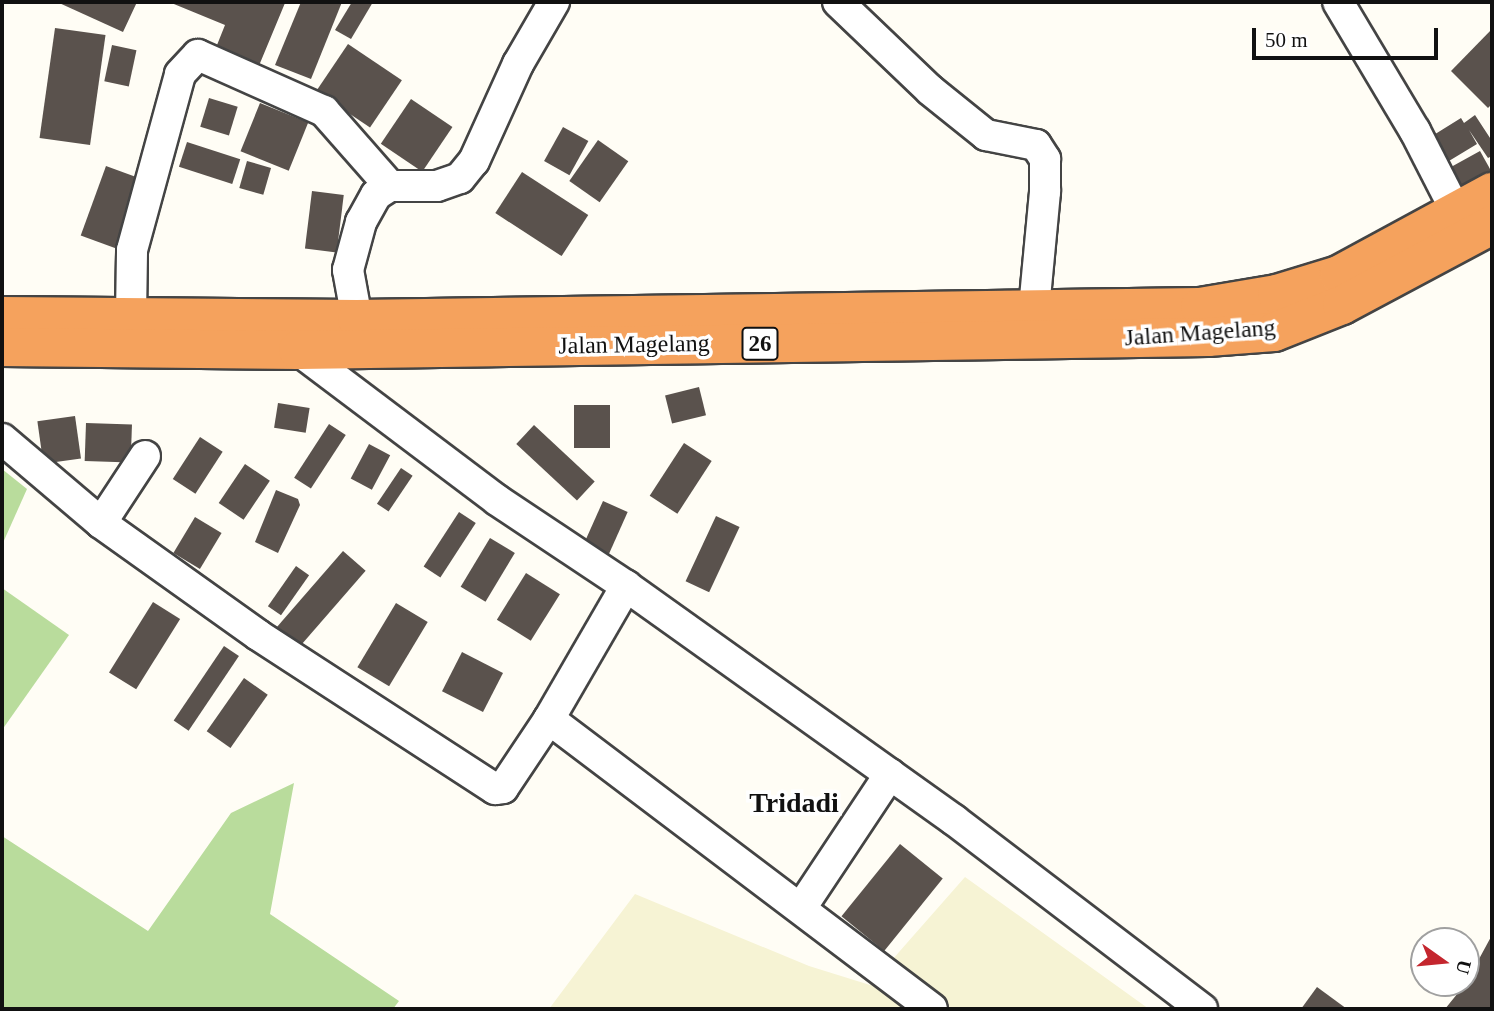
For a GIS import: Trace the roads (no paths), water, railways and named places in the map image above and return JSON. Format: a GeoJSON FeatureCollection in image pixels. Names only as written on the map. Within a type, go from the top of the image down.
{"type":"FeatureCollection","features":[{"type":"Feature","properties":{"kind":"highway","name":"Jalan Magelang"},"geometry":{"type":"LineString","coordinates":[[2,347],[298,350],[1208,337],[1274,332],[1342,305],[1475,219],[1492,192]]}},
{"type":"Feature","properties":{"kind":"highway","name":"Jalan Magelang"},"geometry":{"type":"LineString","coordinates":[[2,316],[357,318],[1200,307],[1278,294],[1339,275],[1475,219]]}},
{"type":"Feature","properties":{"kind":"street"},"geometry":{"type":"LineString","coordinates":[[357,318],[348,270],[355,242],[376,195],[390,186],[437,186],[460,178],[474,161],[518,64],[554,2]]}},
{"type":"Feature","properties":{"kind":"street"},"geometry":{"type":"LineString","coordinates":[[838,2],[930,90],[986,135],[1036,145],[1045,159],[1045,192],[1034,309]]}},
{"type":"Feature","properties":{"kind":"street"},"geometry":{"type":"LineString","coordinates":[[1338,2],[1415,131],[1475,219]]}},
{"type":"Feature","properties":{"kind":"street"},"geometry":{"type":"LineString","coordinates":[[131,316],[132,250],[180,74],[198,55],[324,111],[390,186]]}},
{"type":"Feature","properties":{"kind":"street"},"geometry":{"type":"LineString","coordinates":[[298,350],[497,500],[626,586],[890,774],[1202,1009]]}},
{"type":"Feature","properties":{"kind":"street"},"geometry":{"type":"LineString","coordinates":[[2,439],[101,523],[258,635],[495,789],[503,788],[549,719],[626,586]]}},
{"type":"Feature","properties":{"kind":"street"},"geometry":{"type":"LineString","coordinates":[[101,523],[145,456]]}},
{"type":"Feature","properties":{"kind":"street"},"geometry":{"type":"LineString","coordinates":[[549,719],[932,1009]]}},
{"type":"Feature","properties":{"kind":"street"},"geometry":{"type":"LineString","coordinates":[[801,908],[890,774]]}},
{"type":"Feature","properties":{"kind":"district","name":"Tridadi"},"geometry":{"type":"Point","coordinates":[794,803]}}]}
